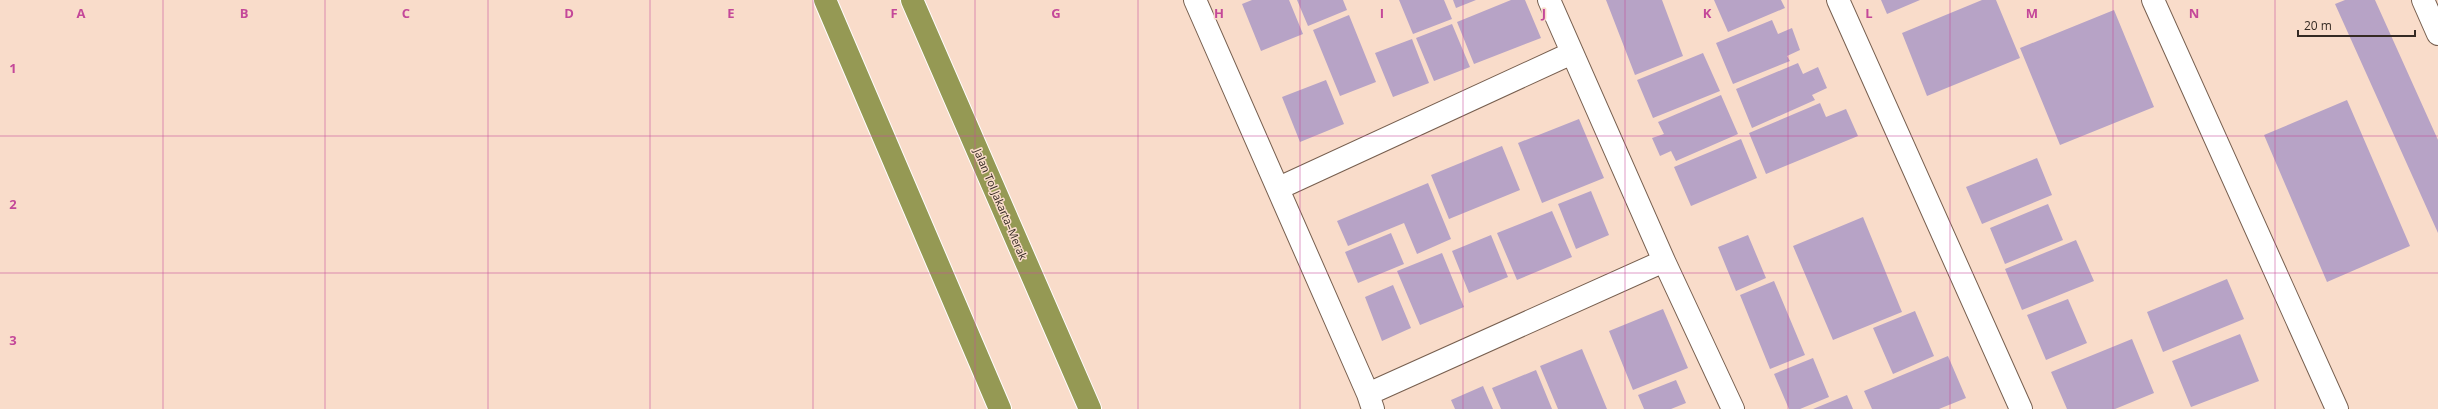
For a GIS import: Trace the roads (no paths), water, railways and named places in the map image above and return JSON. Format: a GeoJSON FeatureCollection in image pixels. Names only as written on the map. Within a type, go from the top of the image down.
{"type":"FeatureCollection","features":[{"type":"Feature","properties":{"kind":"highway"},"geometry":{"type":"LineString","coordinates":[[825,0],[1000,409]]}},
{"type":"Feature","properties":{"kind":"highway","name":"Jalan Tol Jakarta–Merak"},"geometry":{"type":"LineString","coordinates":[[912,0],[1090,409]]}},
{"type":"Feature","properties":{"kind":"street"},"geometry":{"type":"LineString","coordinates":[[1195,0],[1279,188],[1370,401],[1664,261]]}},
{"type":"Feature","properties":{"kind":"street"},"geometry":{"type":"LineString","coordinates":[[1549,0],[1664,261],[1733,409]]}},
{"type":"Feature","properties":{"kind":"street"},"geometry":{"type":"LineString","coordinates":[[1838,0],[2021,409]]}},
{"type":"Feature","properties":{"kind":"street"},"geometry":{"type":"LineString","coordinates":[[2153,0],[2337,409]]}},
{"type":"Feature","properties":{"kind":"street"},"geometry":{"type":"LineString","coordinates":[[2423,0],[2438,34]]}},
{"type":"Feature","properties":{"kind":"street"},"geometry":{"type":"LineString","coordinates":[[1279,188],[1572,53]]}}]}
